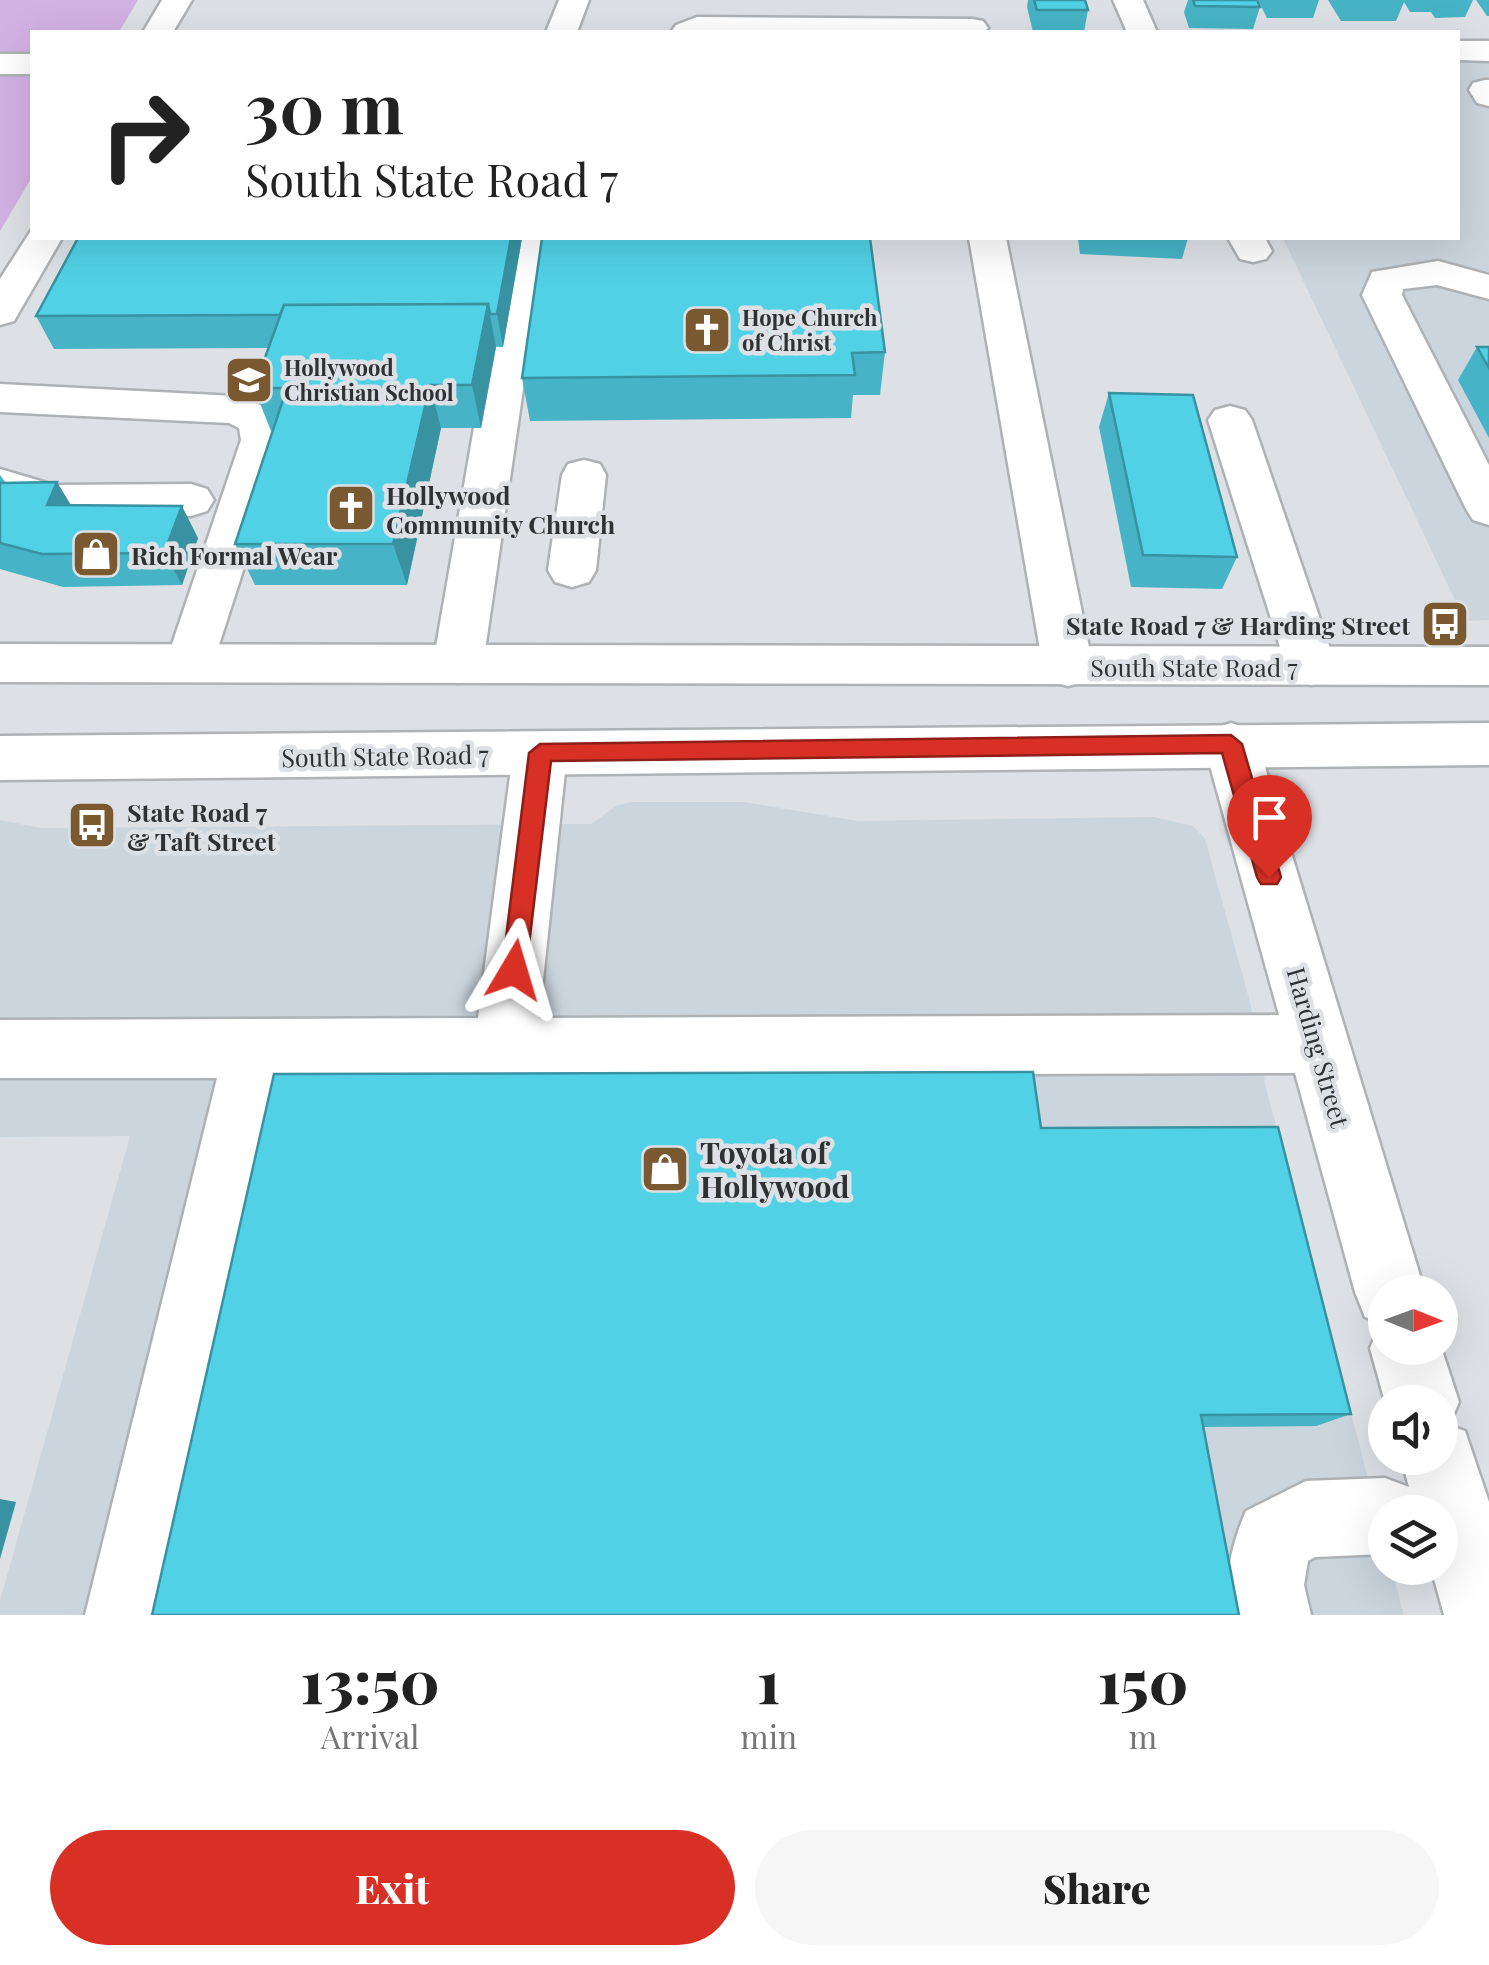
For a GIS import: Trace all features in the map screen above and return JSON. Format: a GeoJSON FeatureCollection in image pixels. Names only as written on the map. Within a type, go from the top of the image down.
{"type":"FeatureCollection","features":[{"type":"Feature","properties":{"kind":"main road"},"geometry":{"type":"LineString","coordinates":[[159,30],[177,0]]}},
{"type":"Feature","properties":{"kind":"main road"},"geometry":{"type":"LineString","coordinates":[[563,30],[574,0]]}},
{"type":"Feature","properties":{"kind":"main road"},"geometry":{"type":"LineString","coordinates":[[1128,0],[1141,30]]}},
{"type":"Feature","properties":{"kind":"main road"},"geometry":{"type":"LineString","coordinates":[[693,19],[971,20]]}},
{"type":"Feature","properties":{"kind":"main road"},"geometry":{"type":"LineString","coordinates":[[0,43],[30,43]]}},
{"type":"Feature","properties":{"kind":"main road"},"geometry":{"type":"LineString","coordinates":[[1460,51],[1489,50]]}},
{"type":"Feature","properties":{"kind":"main road"},"geometry":{"type":"LineString","coordinates":[[0,64],[30,64]]}},
{"type":"Feature","properties":{"kind":"main road"},"geometry":{"type":"LineString","coordinates":[[0,313],[42,240]]}},
{"type":"Feature","properties":{"kind":"main road"},"geometry":{"type":"LineString","coordinates":[[458,664],[526,240]]}},
{"type":"Feature","properties":{"kind":"main road"},"geometry":{"type":"LineString","coordinates":[[987,240],[1068,668],[1058,694],[1040,716],[987,748]]}},
{"type":"Feature","properties":{"kind":"main road"},"geometry":{"type":"LineString","coordinates":[[1489,287],[1438,273],[1386,280],[1382,295],[1489,509]]}},
{"type":"Feature","properties":{"kind":"main road"},"geometry":{"type":"LineString","coordinates":[[1398,326],[1426,313],[1451,308],[1489,312]]}},
{"type":"Feature","properties":{"kind":"main road"},"geometry":{"type":"LineString","coordinates":[[0,398],[236,410],[259,420],[263,440],[191,662]]}},
{"type":"Feature","properties":{"kind":"main road"},"geometry":{"type":"LineString","coordinates":[[1230,420],[1311,666],[1255,700],[1240,718],[1231,744]]}},
{"type":"Feature","properties":{"kind":"main road"},"geometry":{"type":"LineString","coordinates":[[572,570],[584,475]]}},
{"type":"Feature","properties":{"kind":"main road"},"geometry":{"type":"LineString","coordinates":[[0,484],[52,501],[191,500]]}},
{"type":"Feature","properties":{"kind":"main road","name":"South State Road 7"},"geometry":{"type":"LineString","coordinates":[[0,663],[1489,666]]}},
{"type":"Feature","properties":{"kind":"main road","name":"Harding Street"},"geometry":{"type":"LineString","coordinates":[[1231,744],[1385,1275]]}},
{"type":"Feature","properties":{"kind":"main road","name":"South State Road 7"},"geometry":{"type":"LineString","coordinates":[[0,758],[1489,744]]}},
{"type":"Feature","properties":{"kind":"main road"},"geometry":{"type":"LineString","coordinates":[[505,1047],[540,753]]}},
{"type":"Feature","properties":{"kind":"main road"},"geometry":{"type":"LineString","coordinates":[[0,1049],[1318,1044]]}},
{"type":"Feature","properties":{"kind":"main road"},"geometry":{"type":"LineString","coordinates":[[125,1615],[255,1048]]}},
{"type":"Feature","properties":{"kind":"main road"},"geometry":{"type":"LineString","coordinates":[[1271,1615],[1264,1585],[1273,1538],[1306,1518],[1368,1509]]}},
{"type":"Feature","properties":{"kind":"main road"},"geometry":{"type":"LineString","coordinates":[[1458,1561],[1484,1615]]}},
{"type":"Feature","properties":{"kind":"shaded area"},"geometry":{"type":"Polygon","coordinates":[[[0,0],[138,0],[120,30],[30,30],[30,180],[0,231],[0,0]]]}},
{"type":"Feature","properties":{"kind":"shaded area"},"geometry":{"type":"Polygon","coordinates":[[[1460,42],[1489,42],[1489,620],[1465,621],[1284,240],[1460,240],[1460,42]]]}},
{"type":"Feature","properties":{"kind":"shaded area"},"geometry":{"type":"Polygon","coordinates":[[[630,802],[744,802],[858,821],[1154,817],[1193,826],[1205,839],[1250,1002],[1266,1087],[1372,1495],[1368,1495],[1368,1585],[1396,1585],[1404,1615],[0,1615],[0,1601],[130,1136],[0,1137],[0,820],[41,828],[591,824],[616,806],[630,802]]]}},
{"type":"Feature","properties":{"kind":"building"},"geometry":{"type":"Polygon","coordinates":[[[1034,0],[1085,0],[1088,10],[1037,10],[1034,0]]]}},
{"type":"Feature","properties":{"kind":"building"},"geometry":{"type":"Polygon","coordinates":[[[1193,0],[1257,0],[1260,7],[1195,6],[1193,0]]]}},
{"type":"Feature","properties":{"kind":"building","name":"Hollywood Christian School"},"geometry":{"type":"Polygon","coordinates":[[[77,240],[511,240],[497,314],[490,314],[488,304],[284,305],[280,315],[36,316],[77,240]]]}},
{"type":"Feature","properties":{"kind":"building","name":"Hope Church of Christ"},"geometry":{"type":"Polygon","coordinates":[[[542,240],[870,240],[885,352],[852,353],[855,375],[522,378],[542,240]]]}},
{"type":"Feature","properties":{"kind":"building","name":"Hollywood Community Church"},"geometry":{"type":"Polygon","coordinates":[[[488,304],[472,385],[430,385],[393,544],[235,544],[287,388],[254,388],[284,305],[488,304]]]}},
{"type":"Feature","properties":{"kind":"building"},"geometry":{"type":"Polygon","coordinates":[[[1477,347],[1489,347],[1489,368],[1477,347]]]}},
{"type":"Feature","properties":{"kind":"building"},"geometry":{"type":"Polygon","coordinates":[[[1109,393],[1193,395],[1237,557],[1143,555],[1109,393]]]}},
{"type":"Feature","properties":{"kind":"building"},"geometry":{"type":"Polygon","coordinates":[[[57,482],[47,505],[182,506],[164,553],[42,554],[0,543],[0,483],[57,482]]]}},
{"type":"Feature","properties":{"kind":"building"},"geometry":{"type":"Polygon","coordinates":[[[1033,1072],[1041,1128],[1278,1127],[1351,1414],[1201,1415],[1239,1615],[152,1615],[274,1074],[1033,1072]]]}},
{"type":"Feature","properties":{"kind":"place","name":"Hope Church of Christ"},"geometry":{"type":"Point","coordinates":[707,330]}},
{"type":"Feature","properties":{"kind":"place","name":"Hollywood Christian School"},"geometry":{"type":"Point","coordinates":[249,380]}},
{"type":"Feature","properties":{"kind":"place","name":"Hollywood Community Church"},"geometry":{"type":"Point","coordinates":[351,508]}},
{"type":"Feature","properties":{"kind":"place","name":"Rich Formal Wear"},"geometry":{"type":"Point","coordinates":[96,554]}},
{"type":"Feature","properties":{"kind":"place","name":"State Road 7 & Harding Street"},"geometry":{"type":"Point","coordinates":[1445,624]}},
{"type":"Feature","properties":{"kind":"place","name":"State Road 7 & Taft Street"},"geometry":{"type":"Point","coordinates":[92,825]}},
{"type":"Feature","properties":{"kind":"place","name":"Toyota of Hollywood"},"geometry":{"type":"Point","coordinates":[665,1169]}},
{"type":"Feature","properties":{"kind":"route"},"geometry":{"type":"LineString","coordinates":[[514,970],[540,753],[1231,744],[1269,877]]}}]}
